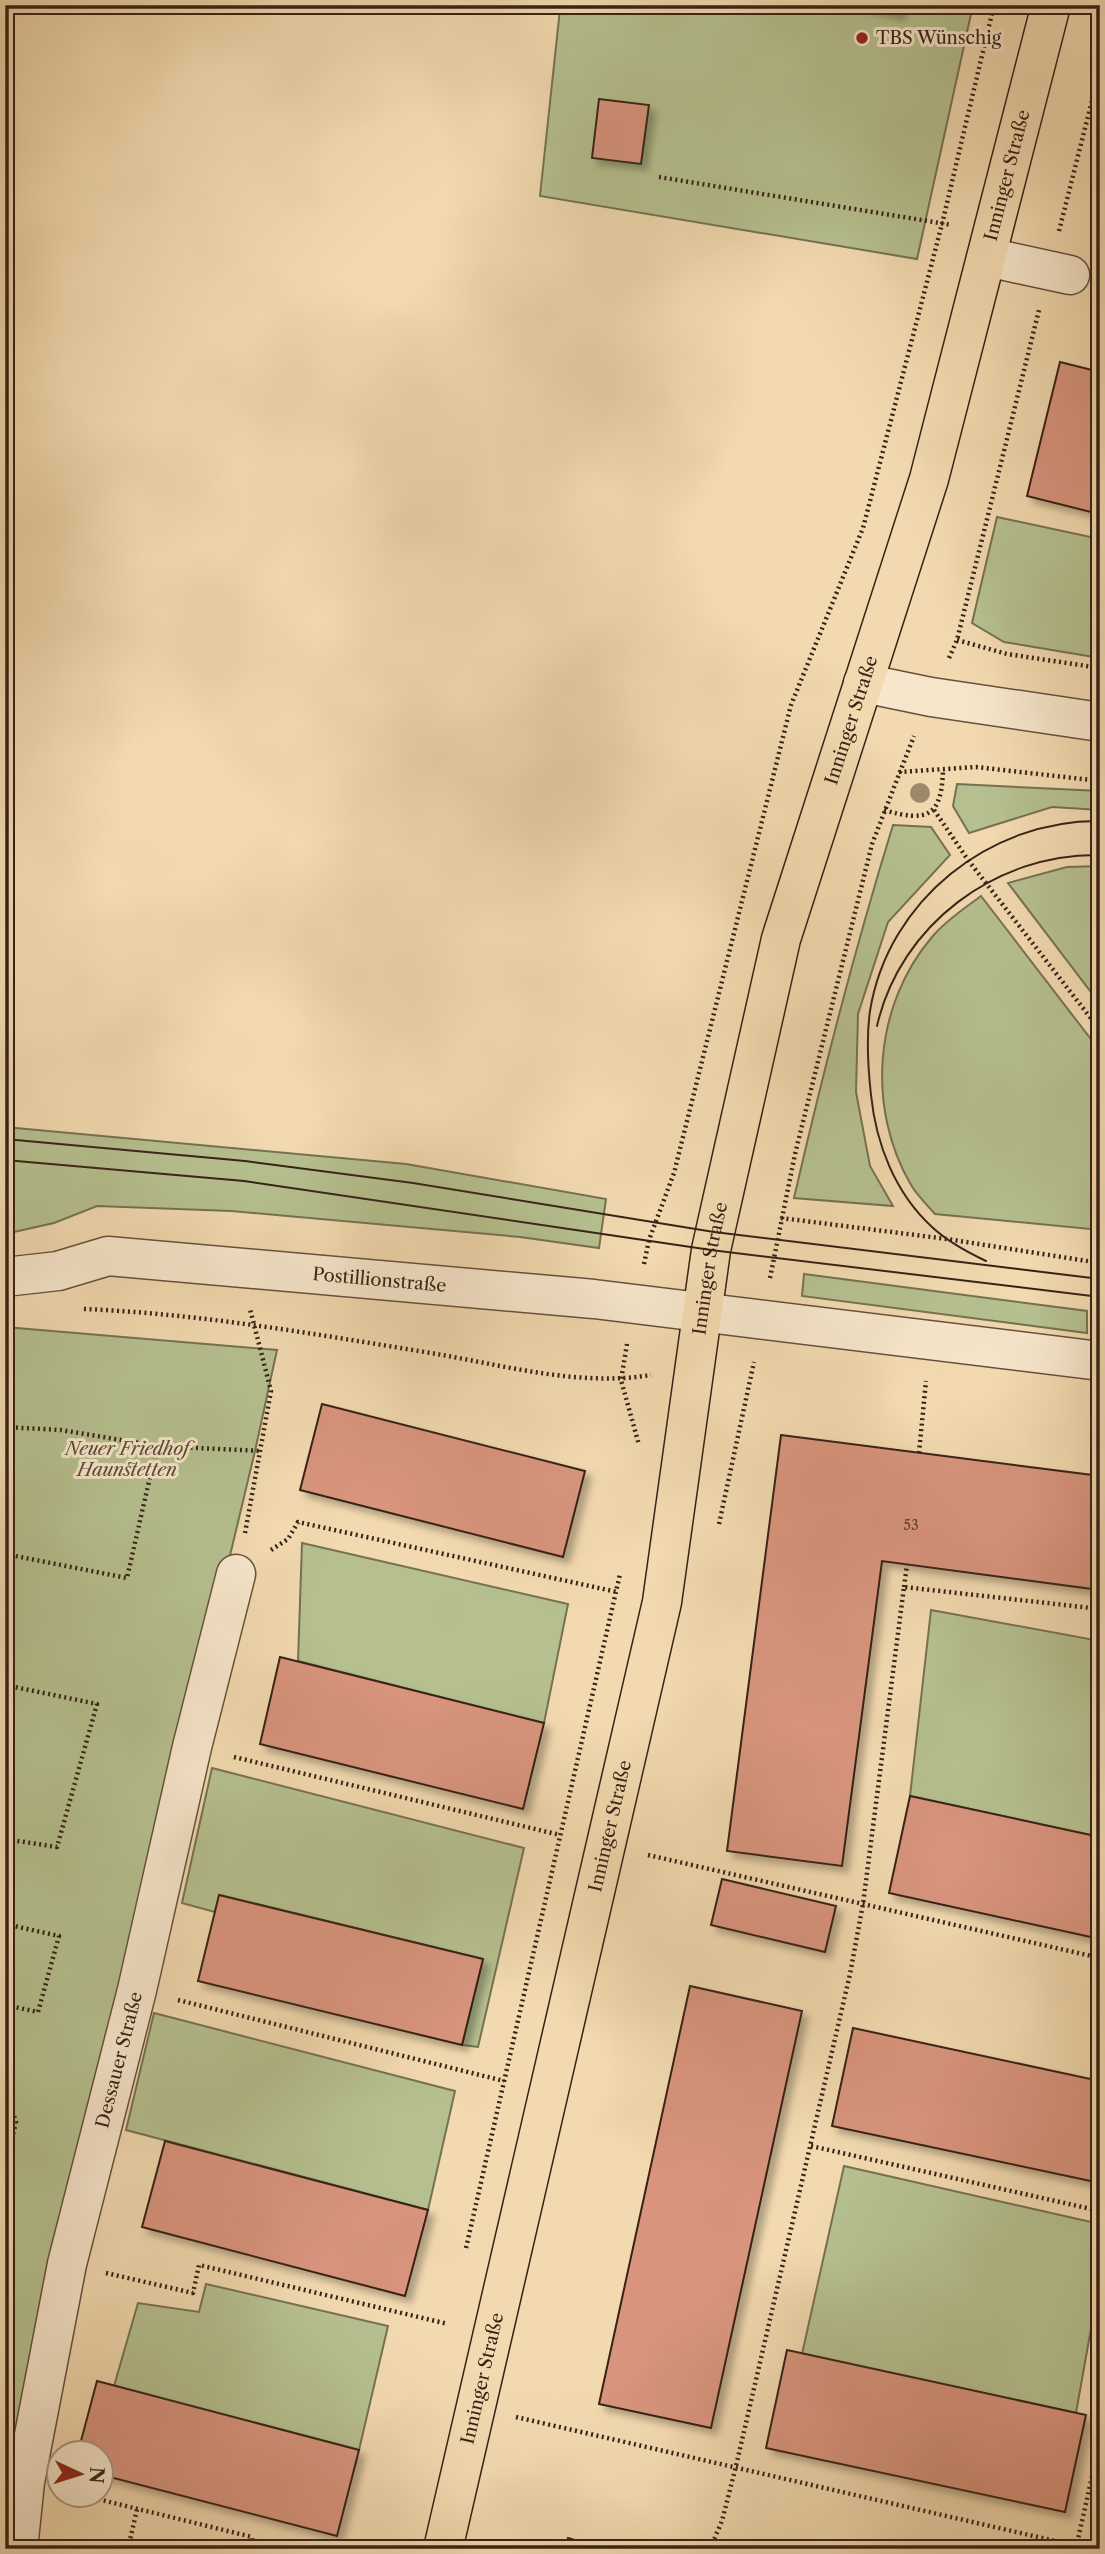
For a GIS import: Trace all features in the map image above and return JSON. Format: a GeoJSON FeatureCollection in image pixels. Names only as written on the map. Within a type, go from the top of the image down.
{"type":"FeatureCollection","features":[{"type":"Feature","properties":{"kind":"main road","name":"Inninger Straße"},"geometry":{"type":"LineString","coordinates":[[443,2549],[662,1602],[702,1312],[721,1196],[781,939],[929,479],[1051,5]]}},
{"type":"Feature","properties":{"kind":"street"},"geometry":{"type":"LineString","coordinates":[[991,244],[1060,272]]}},
{"type":"Feature","properties":{"kind":"street"},"geometry":{"type":"LineString","coordinates":[[863,683],[931,697],[1100,722]]}},
{"type":"Feature","properties":{"kind":"street","name":"Postillionstraße"},"geometry":{"type":"LineString","coordinates":[[5,1277],[58,1271],[108,1256],[594,1299],[1100,1361]]}},
{"type":"Feature","properties":{"kind":"street","name":"Dessauer Straße"},"geometry":{"type":"LineString","coordinates":[[18,2549],[25,2482],[67,2264],[137,1990],[192,1747],[236,1574]]}},
{"type":"Feature","properties":{"kind":"path"},"geometry":{"type":"LineString","coordinates":[[649,1241],[674,1173],[791,705],[863,528],[942,224],[994,5]]}},
{"type":"Feature","properties":{"kind":"path"},"geometry":{"type":"LineString","coordinates":[[762,1319],[781,1219],[872,844],[899,772],[957,640],[1060,272],[1100,69]]}},
{"type":"Feature","properties":{"kind":"path"},"geometry":{"type":"LineString","coordinates":[[659,177],[942,224],[991,244]]}},
{"type":"Feature","properties":{"kind":"path"},"geometry":{"type":"LineString","coordinates":[[957,640],[1007,654],[1100,668]]}},
{"type":"Feature","properties":{"kind":"path"},"geometry":{"type":"LineString","coordinates":[[899,772],[976,767],[1100,781]]}},
{"type":"Feature","properties":{"kind":"path"},"geometry":{"type":"LineString","coordinates":[[884,810],[912,817],[925,816],[934,810],[940,801],[943,769]]}},
{"type":"Feature","properties":{"kind":"path"},"geometry":{"type":"LineString","coordinates":[[934,810],[968,860],[1100,1030]]}},
{"type":"Feature","properties":{"kind":"path"},"geometry":{"type":"LineString","coordinates":[[781,1219],[947,1239],[1100,1263]]}},
{"type":"Feature","properties":{"kind":"path"},"geometry":{"type":"LineString","coordinates":[[236,1574],[271,1391],[250,1308],[251,1270]]}},
{"type":"Feature","properties":{"kind":"path"},"geometry":{"type":"LineString","coordinates":[[58,1271],[79,1309],[158,1312],[254,1324],[566,1376],[621,1380],[640,1448]]}},
{"type":"Feature","properties":{"kind":"path"},"geometry":{"type":"LineString","coordinates":[[919,1453],[926,1379]]}},
{"type":"Feature","properties":{"kind":"path"},"geometry":{"type":"LineString","coordinates":[[5,1427],[61,1430],[157,1446],[261,1451]]}},
{"type":"Feature","properties":{"kind":"path"},"geometry":{"type":"LineString","coordinates":[[5,1554],[127,1578],[157,1446]]}},
{"type":"Feature","properties":{"kind":"path"},"geometry":{"type":"LineString","coordinates":[[288,1539],[298,1521],[617,1592]]}},
{"type":"Feature","properties":{"kind":"path"},"geometry":{"type":"LineString","coordinates":[[710,2549],[722,2521],[736,2466],[811,2146],[863,1904],[907,1565]]}},
{"type":"Feature","properties":{"kind":"path"},"geometry":{"type":"LineString","coordinates":[[463,2257],[621,1566]]}},
{"type":"Feature","properties":{"kind":"path"},"geometry":{"type":"LineString","coordinates":[[904,1587],[1100,1609]]}},
{"type":"Feature","properties":{"kind":"path"},"geometry":{"type":"LineString","coordinates":[[5,1685],[97,1704],[58,1847],[5,1839]]}},
{"type":"Feature","properties":{"kind":"path"},"geometry":{"type":"LineString","coordinates":[[192,1747],[560,1835]]}},
{"type":"Feature","properties":{"kind":"path"},"geometry":{"type":"LineString","coordinates":[[648,1855],[1100,1958]]}},
{"type":"Feature","properties":{"kind":"path"},"geometry":{"type":"LineString","coordinates":[[5,1924],[59,1936],[38,2012],[5,2005]]}},
{"type":"Feature","properties":{"kind":"path"},"geometry":{"type":"LineString","coordinates":[[137,1990],[504,2081]]}},
{"type":"Feature","properties":{"kind":"path"},"geometry":{"type":"LineString","coordinates":[[5,2098],[9,2099],[16,2122],[5,2168]]}},
{"type":"Feature","properties":{"kind":"path"},"geometry":{"type":"LineString","coordinates":[[811,2146],[1100,2211]]}},
{"type":"Feature","properties":{"kind":"path"},"geometry":{"type":"LineString","coordinates":[[67,2264],[193,2292],[199,2265],[448,2324]]}},
{"type":"Feature","properties":{"kind":"path"},"geometry":{"type":"LineString","coordinates":[[445,2337],[451,2311]]}},
{"type":"Feature","properties":{"kind":"path"},"geometry":{"type":"LineString","coordinates":[[1100,2343],[1100,2350]]}},
{"type":"Feature","properties":{"kind":"path"},"geometry":{"type":"LineString","coordinates":[[516,2417],[1076,2547],[1100,2441]]}},
{"type":"Feature","properties":{"kind":"path"},"geometry":{"type":"LineString","coordinates":[[116,2504],[252,2537],[253,2549]]}},
{"type":"Feature","properties":{"kind":"path"},"geometry":{"type":"LineString","coordinates":[[128,2549],[137,2509]]}},
{"type":"Feature","properties":{"kind":"green space"},"geometry":{"type":"Polygon","coordinates":[[[539,5],[973,5],[917,259],[540,196],[560,9],[539,5]]]}},
{"type":"Feature","properties":{"kind":"green space"},"geometry":{"type":"Polygon","coordinates":[[[997,517],[1100,539],[1100,658],[1004,642],[972,623],[997,517]]]}},
{"type":"Feature","properties":{"kind":"green space"},"geometry":{"type":"Polygon","coordinates":[[[957,784],[1100,791],[1100,810],[1052,807],[969,833],[953,806],[957,784]]]}},
{"type":"Feature","properties":{"kind":"green space"},"geometry":{"type":"Polygon","coordinates":[[[893,825],[931,827],[950,855],[888,922],[858,1014],[856,1092],[870,1166],[893,1206],[794,1198],[840,1010],[893,825]]]}},
{"type":"Feature","properties":{"kind":"green space"},"geometry":{"type":"Polygon","coordinates":[[[1100,866],[1100,1004],[1008,883],[1067,867],[1100,866]]]}},
{"type":"Feature","properties":{"kind":"green space"},"geometry":{"type":"Polygon","coordinates":[[[981,896],[1100,1051],[1100,1230],[935,1214],[913,1189],[897,1155],[887,1123],[883,1058],[888,1025],[898,994],[913,964],[932,937],[949,920],[981,896]]]}},
{"type":"Feature","properties":{"kind":"green space"},"geometry":{"type":"Polygon","coordinates":[[[5,1127],[406,1164],[606,1199],[599,1248],[520,1237],[231,1211],[97,1206],[54,1223],[5,1234],[5,1127]]]}},
{"type":"Feature","properties":{"kind":"green space"},"geometry":{"type":"Polygon","coordinates":[[[804,1274],[1087,1311],[1087,1333],[802,1296],[804,1274]]]}},
{"type":"Feature","properties":{"kind":"green space","name":"Neuer Friedhof Haunstetten"},"geometry":{"type":"Polygon","coordinates":[[[5,1327],[277,1350],[5,2496],[5,1327]]]}},
{"type":"Feature","properties":{"kind":"green space"},"geometry":{"type":"Polygon","coordinates":[[[302,1543],[568,1604],[544,1723],[298,1661],[302,1543]]]}},
{"type":"Feature","properties":{"kind":"green space"},"geometry":{"type":"Polygon","coordinates":[[[931,1610],[1100,1641],[1100,1837],[910,1796],[931,1610]]]}},
{"type":"Feature","properties":{"kind":"green space"},"geometry":{"type":"Polygon","coordinates":[[[212,1768],[524,1848],[478,2047],[462,2045],[483,1959],[220,1895],[215,1912],[182,1903],[212,1768]]]}},
{"type":"Feature","properties":{"kind":"green space"},"geometry":{"type":"Polygon","coordinates":[[[154,2013],[455,2091],[428,2210],[126,2130],[154,2013]]]}},
{"type":"Feature","properties":{"kind":"green space"},"geometry":{"type":"Polygon","coordinates":[[[844,2166],[1100,2224],[1100,2278],[1076,2413],[802,2354],[844,2166]]]}},
{"type":"Feature","properties":{"kind":"green space"},"geometry":{"type":"Polygon","coordinates":[[[206,2284],[388,2326],[359,2450],[114,2386],[138,2303],[199,2312],[206,2284]]]}},
{"type":"Feature","properties":{"kind":"building"},"geometry":{"type":"Polygon","coordinates":[[[863,5],[900,5],[898,14],[863,5]]]}},
{"type":"Feature","properties":{"kind":"building"},"geometry":{"type":"Polygon","coordinates":[[[599,99],[649,105],[641,164],[592,158],[599,99]]]}},
{"type":"Feature","properties":{"kind":"building"},"geometry":{"type":"Polygon","coordinates":[[[1060,362],[1100,372],[1099,514],[1027,496],[1060,362]]]}},
{"type":"Feature","properties":{"kind":"building"},"geometry":{"type":"Polygon","coordinates":[[[322,1404],[585,1471],[563,1557],[300,1490],[322,1404]]]}},
{"type":"Feature","properties":{"kind":"building"},"geometry":{"type":"Polygon","coordinates":[[[781,1435],[1100,1476],[1100,1590],[882,1561],[842,1866],[727,1851],[781,1435]]]}},
{"type":"Feature","properties":{"kind":"building"},"geometry":{"type":"Polygon","coordinates":[[[280,1657],[544,1723],[523,1809],[260,1744],[280,1657]]]}},
{"type":"Feature","properties":{"kind":"building"},"geometry":{"type":"Polygon","coordinates":[[[910,1796],[1100,1837],[1100,1939],[889,1893],[910,1796]]]}},
{"type":"Feature","properties":{"kind":"building"},"geometry":{"type":"Polygon","coordinates":[[[722,1879],[836,1906],[825,1952],[711,1925],[722,1879]]]}},
{"type":"Feature","properties":{"kind":"building"},"geometry":{"type":"Polygon","coordinates":[[[219,1895],[483,1959],[462,2045],[198,1981],[219,1895]]]}},
{"type":"Feature","properties":{"kind":"building"},"geometry":{"type":"Polygon","coordinates":[[[690,1986],[802,2011],[711,2428],[599,2404],[690,1986]]]}},
{"type":"Feature","properties":{"kind":"building"},"geometry":{"type":"Polygon","coordinates":[[[853,2028],[1100,2081],[1100,2183],[832,2126],[853,2028]]]}},
{"type":"Feature","properties":{"kind":"building"},"geometry":{"type":"Polygon","coordinates":[[[165,2141],[428,2210],[405,2296],[142,2227],[165,2141]]]}},
{"type":"Feature","properties":{"kind":"building"},"geometry":{"type":"Polygon","coordinates":[[[787,2350],[1086,2415],[1065,2512],[766,2448],[787,2350]]]}},
{"type":"Feature","properties":{"kind":"building"},"geometry":{"type":"Polygon","coordinates":[[[97,2381],[359,2450],[337,2536],[116,2479],[116,2438],[82,2438],[97,2381]]]}},
{"type":"Feature","properties":{"kind":"building"},"geometry":{"type":"Polygon","coordinates":[[[568,2538],[604,2549],[565,2549],[568,2538]]]}},
{"type":"Feature","properties":{"kind":"tram line"},"geometry":{"type":"LineString","coordinates":[[986,1261],[958,1246],[932,1227],[908,1199],[890,1167],[877,1132],[871,1095],[868,1053],[870,1011],[881,971],[898,934],[922,902],[950,874],[984,851],[1020,835],[1059,824],[1100,821]]}},
{"type":"Feature","properties":{"kind":"tram line"},"geometry":{"type":"LineString","coordinates":[[877,1026],[889,990],[907,956],[930,927],[958,902],[990,882],[1025,867],[1062,858],[1100,855]]}},
{"type":"Feature","properties":{"kind":"tram line"},"geometry":{"type":"LineString","coordinates":[[5,1139],[245,1161],[413,1183],[714,1232],[1100,1279]]}},
{"type":"Feature","properties":{"kind":"tram line"},"geometry":{"type":"LineString","coordinates":[[5,1160],[244,1181],[711,1250],[1100,1297]]}},
{"type":"Feature","properties":{"kind":"place","name":"TBS Wünschig"},"geometry":{"type":"Point","coordinates":[862,38]}}]}
